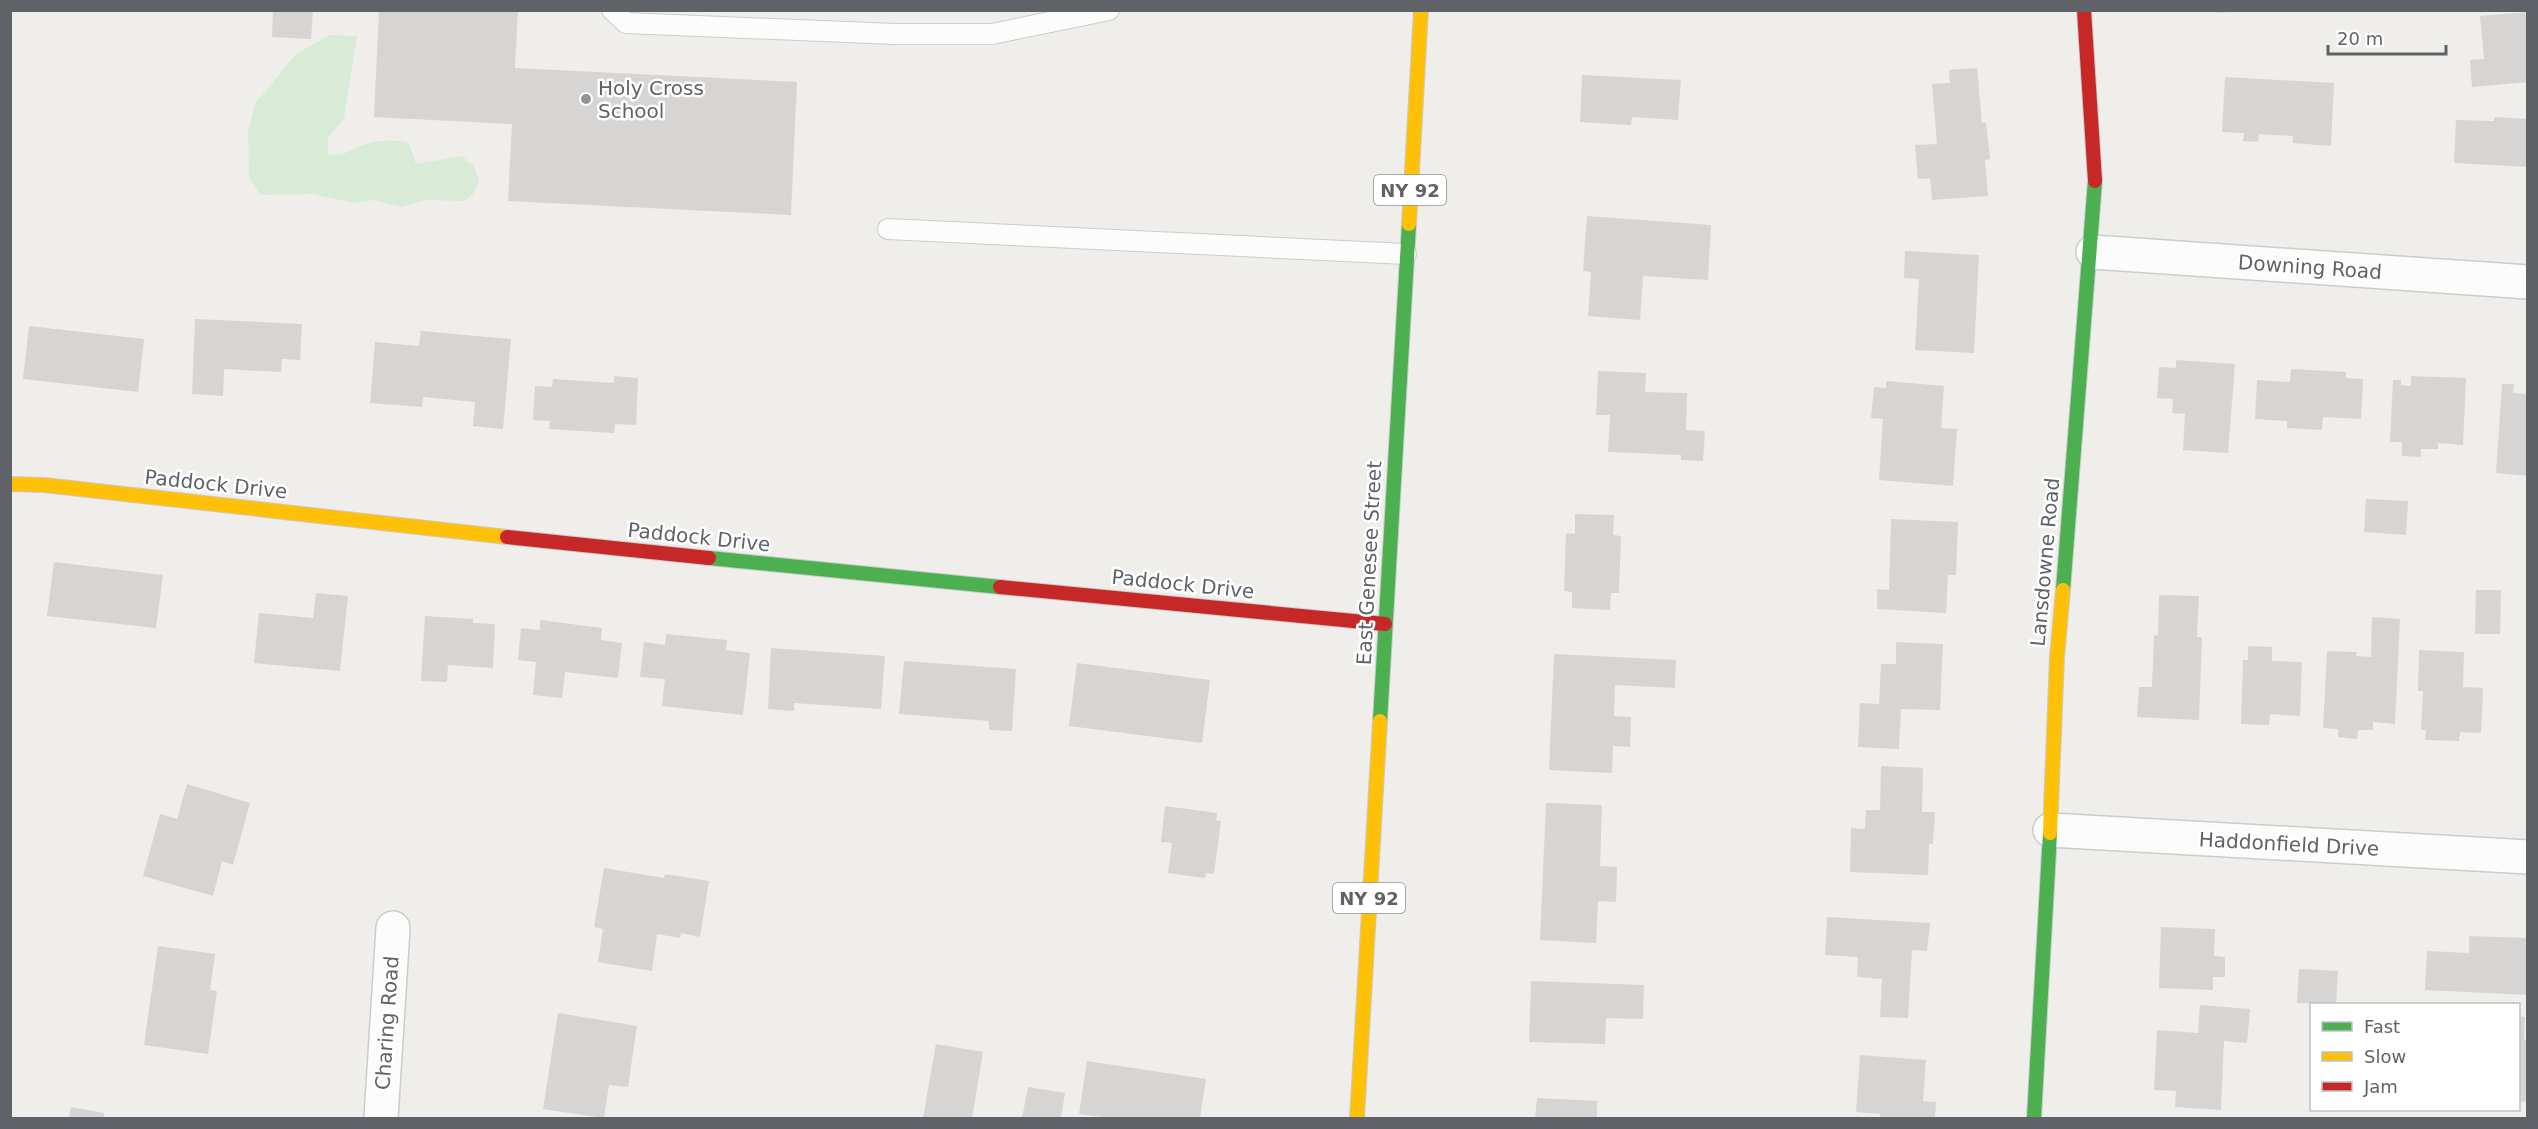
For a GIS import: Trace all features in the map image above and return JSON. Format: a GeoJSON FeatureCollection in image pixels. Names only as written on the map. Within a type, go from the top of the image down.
{"type":"FeatureCollection","features":[{"type":"Feature","properties":{"kind":"street","name":"East Genesee Street"},"geometry":{"type":"LineString","coordinates":[[1357,1119],[1421,10]]}},
{"type":"Feature","properties":{"kind":"street","name":"Lansdowne Road"},"geometry":{"type":"LineString","coordinates":[[2034,1119],[2050,830],[2056,657],[2093,252],[2096,191],[2084,10]]}},
{"type":"Feature","properties":{"kind":"street","name":"Downing Road"},"geometry":{"type":"LineString","coordinates":[[2093,252],[2528,282]]}},
{"type":"Feature","properties":{"kind":"street","name":"Paddock Drive"},"geometry":{"type":"LineString","coordinates":[[10,484],[56,486],[654,553],[1385,624]]}},
{"type":"Feature","properties":{"kind":"street","name":"Haddonfield Drive"},"geometry":{"type":"LineString","coordinates":[[2050,830],[2528,857]]}},
{"type":"Feature","properties":{"kind":"street","name":"Charing Road"},"geometry":{"type":"LineString","coordinates":[[381,1119],[393,928]]}},
{"type":"Feature","properties":{"kind":"lane"},"geometry":{"type":"LineString","coordinates":[[612,10],[626,22],[762,29],[992,34],[1109,10]]}},
{"type":"Feature","properties":{"kind":"lane"},"geometry":{"type":"LineString","coordinates":[[888,229],[1406,254]]}},
{"type":"Feature","properties":{"kind":"green space"},"geometry":{"type":"Polygon","coordinates":[[[330,35],[357,36],[344,118],[328,138],[328,154],[342,154],[367,144],[391,141],[409,143],[416,164],[462,156],[474,166],[479,180],[473,194],[464,201],[425,200],[402,207],[373,200],[356,203],[311,194],[261,195],[249,177],[248,132],[255,104],[296,54],[330,35]]]}},
{"type":"Feature","properties":{"kind":"building"},"geometry":{"type":"Polygon","coordinates":[[[273,10],[313,10],[311,39],[272,37],[273,10]]]}},
{"type":"Feature","properties":{"kind":"building","name":"Holy Cross School"},"geometry":{"type":"Polygon","coordinates":[[[379,10],[518,10],[515,68],[797,82],[791,215],[508,201],[512,124],[374,117],[379,10]]]}},
{"type":"Feature","properties":{"kind":"building"},"geometry":{"type":"Polygon","coordinates":[[[2217,10],[2231,10],[2231,12],[2217,13],[2217,10]]]}},
{"type":"Feature","properties":{"kind":"building"},"geometry":{"type":"Polygon","coordinates":[[[2528,12],[2528,82],[2472,87],[2470,60],[2484,59],[2480,16],[2528,12]]]}},
{"type":"Feature","properties":{"kind":"building"},"geometry":{"type":"Polygon","coordinates":[[[1977,68],[1982,123],[1986,123],[1990,159],[1985,160],[1988,196],[1932,200],[1930,178],[1918,179],[1915,145],[1937,144],[1932,84],[1950,83],[1949,70],[1977,68]]]}},
{"type":"Feature","properties":{"kind":"building"},"geometry":{"type":"Polygon","coordinates":[[[1582,75],[1681,80],[1678,120],[1632,117],[1631,125],[1580,122],[1582,75]]]}},
{"type":"Feature","properties":{"kind":"building"},"geometry":{"type":"Polygon","coordinates":[[[2225,77],[2334,83],[2331,146],[2293,143],[2293,136],[2259,134],[2258,142],[2243,141],[2244,133],[2222,132],[2225,77]]]}},
{"type":"Feature","properties":{"kind":"building"},"geometry":{"type":"Polygon","coordinates":[[[2494,117],[2528,119],[2528,167],[2454,163],[2456,120],[2494,121],[2494,117]]]}},
{"type":"Feature","properties":{"kind":"building"},"geometry":{"type":"Polygon","coordinates":[[[1587,216],[1711,225],[1708,280],[1643,276],[1640,320],[1588,316],[1591,272],[1583,271],[1587,216]]]}},
{"type":"Feature","properties":{"kind":"building"},"geometry":{"type":"Polygon","coordinates":[[[1905,251],[1979,255],[1974,353],[1915,350],[1919,279],[1904,278],[1905,251]]]}},
{"type":"Feature","properties":{"kind":"building"},"geometry":{"type":"Polygon","coordinates":[[[195,319],[302,324],[300,360],[282,359],[281,372],[224,369],[223,396],[192,394],[195,319]]]}},
{"type":"Feature","properties":{"kind":"building"},"geometry":{"type":"Polygon","coordinates":[[[29,326],[144,339],[138,392],[23,379],[29,326]]]}},
{"type":"Feature","properties":{"kind":"building"},"geometry":{"type":"Polygon","coordinates":[[[421,331],[511,339],[503,429],[473,426],[475,402],[423,397],[422,407],[370,403],[375,342],[419,346],[421,331]]]}},
{"type":"Feature","properties":{"kind":"building"},"geometry":{"type":"Polygon","coordinates":[[[2176,360],[2235,364],[2228,453],[2183,450],[2185,414],[2172,413],[2173,399],[2157,398],[2159,367],[2176,368],[2176,360]]]}},
{"type":"Feature","properties":{"kind":"building"},"geometry":{"type":"Polygon","coordinates":[[[2291,369],[2346,372],[2346,378],[2363,379],[2361,419],[2323,417],[2322,430],[2287,428],[2287,421],[2255,419],[2257,380],[2290,382],[2291,369]]]}},
{"type":"Feature","properties":{"kind":"building"},"geometry":{"type":"Polygon","coordinates":[[[1598,371],[1646,373],[1645,392],[1687,393],[1686,430],[1705,431],[1703,461],[1681,460],[1681,455],[1608,452],[1610,415],[1596,415],[1598,371]]]}},
{"type":"Feature","properties":{"kind":"building"},"geometry":{"type":"Polygon","coordinates":[[[614,376],[638,378],[636,425],[615,424],[614,433],[549,429],[550,421],[533,420],[535,386],[552,387],[553,379],[614,383],[614,376]]]}},
{"type":"Feature","properties":{"kind":"building"},"geometry":{"type":"Polygon","coordinates":[[[2411,376],[2466,378],[2463,445],[2438,443],[2438,449],[2421,449],[2421,457],[2402,456],[2402,442],[2390,442],[2393,380],[2401,380],[2401,385],[2411,386],[2411,376]]]}},
{"type":"Feature","properties":{"kind":"building"},"geometry":{"type":"Polygon","coordinates":[[[1886,381],[1944,386],[1941,428],[1957,429],[1953,486],[1879,480],[1883,419],[1871,418],[1874,387],[1886,388],[1886,381]]]}},
{"type":"Feature","properties":{"kind":"building"},"geometry":{"type":"Polygon","coordinates":[[[2502,384],[2514,384],[2513,393],[2528,394],[2528,476],[2496,473],[2502,384]]]}},
{"type":"Feature","properties":{"kind":"building"},"geometry":{"type":"Polygon","coordinates":[[[2366,499],[2408,501],[2406,535],[2364,532],[2366,499]]]}},
{"type":"Feature","properties":{"kind":"building"},"geometry":{"type":"Polygon","coordinates":[[[1575,514],[1614,515],[1613,535],[1621,536],[1619,593],[1611,593],[1610,610],[1572,608],[1572,592],[1564,591],[1566,533],[1575,534],[1575,514]]]}},
{"type":"Feature","properties":{"kind":"building"},"geometry":{"type":"Polygon","coordinates":[[[1891,519],[1958,522],[1956,575],[1948,575],[1946,613],[1877,609],[1877,589],[1889,590],[1891,519]]]}},
{"type":"Feature","properties":{"kind":"building"},"geometry":{"type":"Polygon","coordinates":[[[54,562],[163,575],[156,628],[47,616],[54,562]]]}},
{"type":"Feature","properties":{"kind":"building"},"geometry":{"type":"Polygon","coordinates":[[[2476,590],[2501,590],[2500,634],[2475,634],[2476,590]]]}},
{"type":"Feature","properties":{"kind":"building"},"geometry":{"type":"Polygon","coordinates":[[[316,593],[348,596],[340,671],[254,663],[259,613],[313,618],[316,593]]]}},
{"type":"Feature","properties":{"kind":"building"},"geometry":{"type":"Polygon","coordinates":[[[2159,595],[2199,596],[2197,637],[2202,637],[2199,720],[2137,717],[2139,687],[2152,687],[2154,635],[2158,636],[2159,595]]]}},
{"type":"Feature","properties":{"kind":"building"},"geometry":{"type":"Polygon","coordinates":[[[425,616],[473,619],[473,623],[495,624],[493,668],[448,665],[447,682],[421,681],[425,616]]]}},
{"type":"Feature","properties":{"kind":"building"},"geometry":{"type":"Polygon","coordinates":[[[2372,617],[2400,619],[2395,724],[2373,722],[2373,730],[2358,730],[2357,739],[2338,737],[2338,729],[2323,728],[2327,651],[2357,652],[2356,656],[2371,657],[2372,617]]]}},
{"type":"Feature","properties":{"kind":"building"},"geometry":{"type":"Polygon","coordinates":[[[540,620],[602,628],[601,640],[622,643],[618,678],[565,672],[562,698],[533,695],[536,662],[518,660],[521,628],[540,630],[540,620]]]}},
{"type":"Feature","properties":{"kind":"building"},"geometry":{"type":"Polygon","coordinates":[[[666,634],[727,640],[726,650],[750,653],[743,715],[662,706],[665,679],[640,677],[644,642],[665,645],[666,634]]]}},
{"type":"Feature","properties":{"kind":"building"},"geometry":{"type":"Polygon","coordinates":[[[1896,642],[1943,644],[1940,710],[1901,709],[1899,749],[1858,747],[1860,703],[1879,704],[1881,664],[1896,664],[1896,642]]]}},
{"type":"Feature","properties":{"kind":"building"},"geometry":{"type":"Polygon","coordinates":[[[2248,646],[2272,647],[2272,661],[2302,662],[2300,716],[2270,714],[2269,725],[2241,724],[2243,660],[2248,660],[2248,646]]]}},
{"type":"Feature","properties":{"kind":"building"},"geometry":{"type":"Polygon","coordinates":[[[771,648],[885,656],[881,709],[794,703],[794,711],[768,709],[771,648]]]}},
{"type":"Feature","properties":{"kind":"building"},"geometry":{"type":"Polygon","coordinates":[[[2419,650],[2464,652],[2463,687],[2483,688],[2481,733],[2460,732],[2459,741],[2425,740],[2426,730],[2421,730],[2423,691],[2418,691],[2419,650]]]}},
{"type":"Feature","properties":{"kind":"building"},"geometry":{"type":"Polygon","coordinates":[[[1554,654],[1676,660],[1675,688],[1615,685],[1614,716],[1631,717],[1630,747],[1613,746],[1612,773],[1549,770],[1554,654]]]}},
{"type":"Feature","properties":{"kind":"building"},"geometry":{"type":"Polygon","coordinates":[[[904,661],[1016,669],[1012,731],[989,730],[989,721],[899,714],[904,661]]]}},
{"type":"Feature","properties":{"kind":"building"},"geometry":{"type":"Polygon","coordinates":[[[1077,663],[1210,680],[1202,743],[1069,726],[1077,663]]]}},
{"type":"Feature","properties":{"kind":"building"},"geometry":{"type":"Polygon","coordinates":[[[1881,766],[1923,768],[1922,812],[1935,812],[1933,844],[1929,844],[1928,875],[1850,872],[1851,828],[1865,829],[1866,810],[1880,810],[1881,766]]]}},
{"type":"Feature","properties":{"kind":"building"},"geometry":{"type":"Polygon","coordinates":[[[187,784],[250,803],[233,865],[222,861],[213,896],[143,876],[160,814],[177,819],[187,784]]]}},
{"type":"Feature","properties":{"kind":"building"},"geometry":{"type":"Polygon","coordinates":[[[1546,803],[1602,805],[1600,866],[1617,867],[1616,902],[1598,901],[1596,943],[1540,940],[1546,803]]]}},
{"type":"Feature","properties":{"kind":"building"},"geometry":{"type":"Polygon","coordinates":[[[1165,806],[1217,813],[1216,820],[1221,821],[1214,874],[1206,873],[1205,878],[1168,873],[1172,843],[1161,842],[1165,806]]]}},
{"type":"Feature","properties":{"kind":"building"},"geometry":{"type":"Polygon","coordinates":[[[604,868],[664,878],[665,874],[709,881],[700,937],[681,933],[680,938],[657,934],[652,971],[598,962],[603,929],[594,927],[604,868]]]}},
{"type":"Feature","properties":{"kind":"building"},"geometry":{"type":"Polygon","coordinates":[[[1827,917],[1930,923],[1927,951],[1912,950],[1908,1018],[1880,1017],[1882,979],[1857,977],[1858,957],[1825,955],[1827,917]]]}},
{"type":"Feature","properties":{"kind":"building"},"geometry":{"type":"Polygon","coordinates":[[[2161,927],[2215,929],[2214,956],[2225,957],[2225,977],[2213,977],[2213,990],[2159,988],[2161,927]]]}},
{"type":"Feature","properties":{"kind":"building"},"geometry":{"type":"Polygon","coordinates":[[[2469,936],[2528,938],[2528,995],[2425,990],[2427,951],[2469,953],[2469,936]]]}},
{"type":"Feature","properties":{"kind":"building"},"geometry":{"type":"Polygon","coordinates":[[[158,946],[215,954],[210,990],[217,991],[208,1054],[144,1045],[158,946]]]}},
{"type":"Feature","properties":{"kind":"building"},"geometry":{"type":"Polygon","coordinates":[[[2299,969],[2338,971],[2336,1003],[2297,1003],[2299,969]]]}},
{"type":"Feature","properties":{"kind":"building"},"geometry":{"type":"Polygon","coordinates":[[[1531,981],[1644,985],[1643,1019],[1606,1018],[1605,1044],[1529,1042],[1531,981]]]}},
{"type":"Feature","properties":{"kind":"building"},"geometry":{"type":"Polygon","coordinates":[[[2200,1005],[2250,1009],[2247,1043],[2224,1041],[2221,1110],[2175,1107],[2176,1091],[2154,1090],[2157,1030],[2198,1033],[2200,1005]]]}},
{"type":"Feature","properties":{"kind":"building"},"geometry":{"type":"Polygon","coordinates":[[[558,1013],[637,1026],[628,1087],[609,1085],[604,1118],[543,1109],[558,1013]]]}},
{"type":"Feature","properties":{"kind":"building"},"geometry":{"type":"Polygon","coordinates":[[[2520,1016],[2525,1017],[2524,1040],[2528,1040],[2528,1102],[2520,1101],[2520,1016]]]}},
{"type":"Feature","properties":{"kind":"building"},"geometry":{"type":"Polygon","coordinates":[[[936,1044],[983,1052],[972,1118],[923,1118],[936,1044]]]}},
{"type":"Feature","properties":{"kind":"building"},"geometry":{"type":"Polygon","coordinates":[[[1860,1055],[1926,1060],[1923,1101],[1936,1102],[1935,1118],[1880,1118],[1880,1114],[1856,1112],[1860,1055]]]}},
{"type":"Feature","properties":{"kind":"building"},"geometry":{"type":"Polygon","coordinates":[[[1087,1061],[1206,1079],[1200,1118],[1111,1118],[1079,1114],[1087,1061]]]}},
{"type":"Feature","properties":{"kind":"building"},"geometry":{"type":"Polygon","coordinates":[[[1028,1087],[1065,1093],[1061,1118],[1022,1118],[1028,1087]]]}},
{"type":"Feature","properties":{"kind":"building"},"geometry":{"type":"Polygon","coordinates":[[[1537,1098],[1597,1101],[1597,1118],[1535,1118],[1537,1098]]]}},
{"type":"Feature","properties":{"kind":"building"},"geometry":{"type":"Polygon","coordinates":[[[71,1107],[104,1113],[104,1118],[69,1118],[71,1107]]]}},
{"type":"Feature","properties":{"kind":"traffic: fast"},"geometry":{"type":"LineString","coordinates":[[2063,590],[2095,181]]}},
{"type":"Feature","properties":{"kind":"traffic: fast"},"geometry":{"type":"LineString","coordinates":[[1380,721],[1409,224]]}},
{"type":"Feature","properties":{"kind":"traffic: fast"},"geometry":{"type":"LineString","coordinates":[[709,558],[1000,587]]}},
{"type":"Feature","properties":{"kind":"traffic: fast"},"geometry":{"type":"LineString","coordinates":[[2034,1118],[2050,833]]}},
{"type":"Feature","properties":{"kind":"traffic: slow"},"geometry":{"type":"LineString","coordinates":[[1409,224],[1421,10]]}},
{"type":"Feature","properties":{"kind":"traffic: slow"},"geometry":{"type":"LineString","coordinates":[[10,484],[44,485],[507,537]]}},
{"type":"Feature","properties":{"kind":"traffic: slow"},"geometry":{"type":"LineString","coordinates":[[2050,833],[2057,657],[2063,590]]}},
{"type":"Feature","properties":{"kind":"traffic: slow"},"geometry":{"type":"LineString","coordinates":[[1357,1118],[1380,721]]}},
{"type":"Feature","properties":{"kind":"traffic: jam"},"geometry":{"type":"LineString","coordinates":[[2084,10],[2095,181]]}},
{"type":"Feature","properties":{"kind":"traffic: jam"},"geometry":{"type":"LineString","coordinates":[[507,537],[709,558]]}},
{"type":"Feature","properties":{"kind":"traffic: jam"},"geometry":{"type":"LineString","coordinates":[[1000,587],[1385,624]]}},
{"type":"Feature","properties":{"kind":"place","name":"Holy Cross School"},"geometry":{"type":"Point","coordinates":[586,99]}}]}
